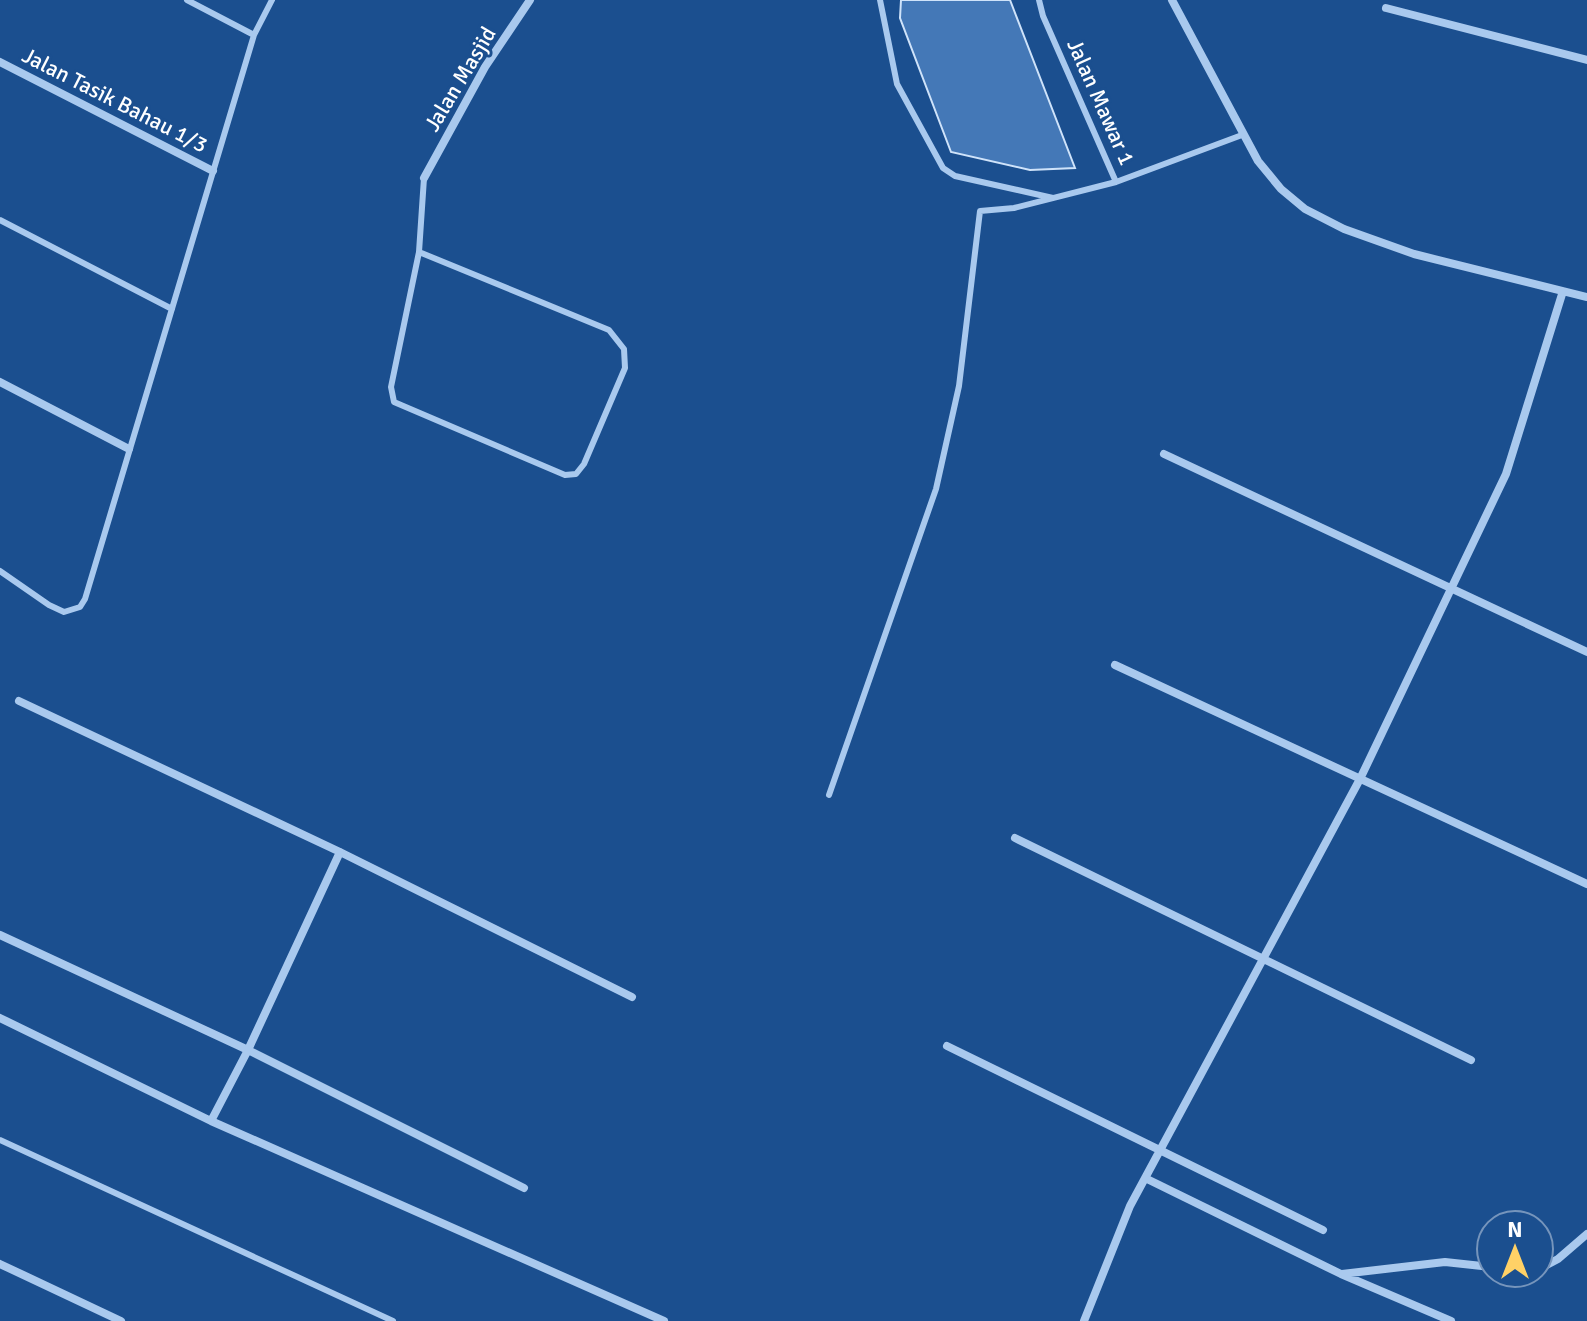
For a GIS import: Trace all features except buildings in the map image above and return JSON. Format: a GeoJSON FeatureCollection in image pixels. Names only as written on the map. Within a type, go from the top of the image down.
{"type":"FeatureCollection","features":[{"type":"Feature","properties":{"kind":"street","name":"Jalan Masjid"},"geometry":{"type":"LineString","coordinates":[[424,178],[485,67],[530,0]]}},
{"type":"Feature","properties":{"kind":"street"},"geometry":{"type":"LineString","coordinates":[[1172,0],[1258,161],[1281,189],[1305,209],[1344,229],[1414,254],[1587,297]]}},
{"type":"Feature","properties":{"kind":"street"},"geometry":{"type":"LineString","coordinates":[[1386,8],[1587,60]]}},
{"type":"Feature","properties":{"kind":"street","name":"Jalan Tasik Bahau 1/3"},"geometry":{"type":"LineString","coordinates":[[0,62],[213,171]]}},
{"type":"Feature","properties":{"kind":"street"},"geometry":{"type":"LineString","coordinates":[[1084,1321],[1130,1206],[1360,779],[1506,474],[1563,291]]}},
{"type":"Feature","properties":{"kind":"street"},"geometry":{"type":"LineString","coordinates":[[0,382],[129,449]]}},
{"type":"Feature","properties":{"kind":"street"},"geometry":{"type":"LineString","coordinates":[[1164,454],[1587,652]]}},
{"type":"Feature","properties":{"kind":"street"},"geometry":{"type":"LineString","coordinates":[[1115,665],[1587,884]]}},
{"type":"Feature","properties":{"kind":"street"},"geometry":{"type":"LineString","coordinates":[[19,701],[340,852],[632,997]]}},
{"type":"Feature","properties":{"kind":"street"},"geometry":{"type":"LineString","coordinates":[[1015,838],[1471,1060]]}},
{"type":"Feature","properties":{"kind":"street"},"geometry":{"type":"LineString","coordinates":[[211,1121],[248,1050],[340,852]]}},
{"type":"Feature","properties":{"kind":"street"},"geometry":{"type":"LineString","coordinates":[[0,935],[248,1050],[524,1188]]}},
{"type":"Feature","properties":{"kind":"street"},"geometry":{"type":"LineString","coordinates":[[0,1018],[211,1121],[664,1321]]}},
{"type":"Feature","properties":{"kind":"street"},"geometry":{"type":"LineString","coordinates":[[947,1046],[1323,1230]]}},
{"type":"Feature","properties":{"kind":"street"},"geometry":{"type":"LineString","coordinates":[[1145,1178],[1341,1274],[1451,1321]]}},
{"type":"Feature","properties":{"kind":"street"},"geometry":{"type":"LineString","coordinates":[[1555,1261],[1587,1234]]}},
{"type":"Feature","properties":{"kind":"street"},"geometry":{"type":"LineString","coordinates":[[1341,1274],[1445,1262],[1475,1265]]}},
{"type":"Feature","properties":{"kind":"street"},"geometry":{"type":"LineString","coordinates":[[0,1264],[121,1321]]}},
{"type":"Feature","properties":{"kind":"lane"},"geometry":{"type":"LineString","coordinates":[[187,0],[254,35]]}},
{"type":"Feature","properties":{"kind":"lane"},"geometry":{"type":"LineString","coordinates":[[0,571],[64,612],[80,607],[85,599],[254,35],[272,0]]}},
{"type":"Feature","properties":{"kind":"lane"},"geometry":{"type":"LineString","coordinates":[[880,0],[897,84],[943,168],[955,176],[1054,198]]}},
{"type":"Feature","properties":{"kind":"lane","name":"Jalan Mawar 1"},"geometry":{"type":"LineString","coordinates":[[1039,0],[1043,16],[1116,182],[1242,135]]}},
{"type":"Feature","properties":{"kind":"lane"},"geometry":{"type":"LineString","coordinates":[[419,252],[609,330],[624,349],[625,368],[584,464],[576,474],[565,475],[394,402],[391,387],[419,252],[424,178]]}},
{"type":"Feature","properties":{"kind":"lane"},"geometry":{"type":"LineString","coordinates":[[829,795],[936,489],[959,386],[980,211],[1014,208],[1116,182]]}},
{"type":"Feature","properties":{"kind":"lane"},"geometry":{"type":"LineString","coordinates":[[0,220],[172,309]]}},
{"type":"Feature","properties":{"kind":"lane"},"geometry":{"type":"LineString","coordinates":[[0,1140],[393,1321]]}}]}
